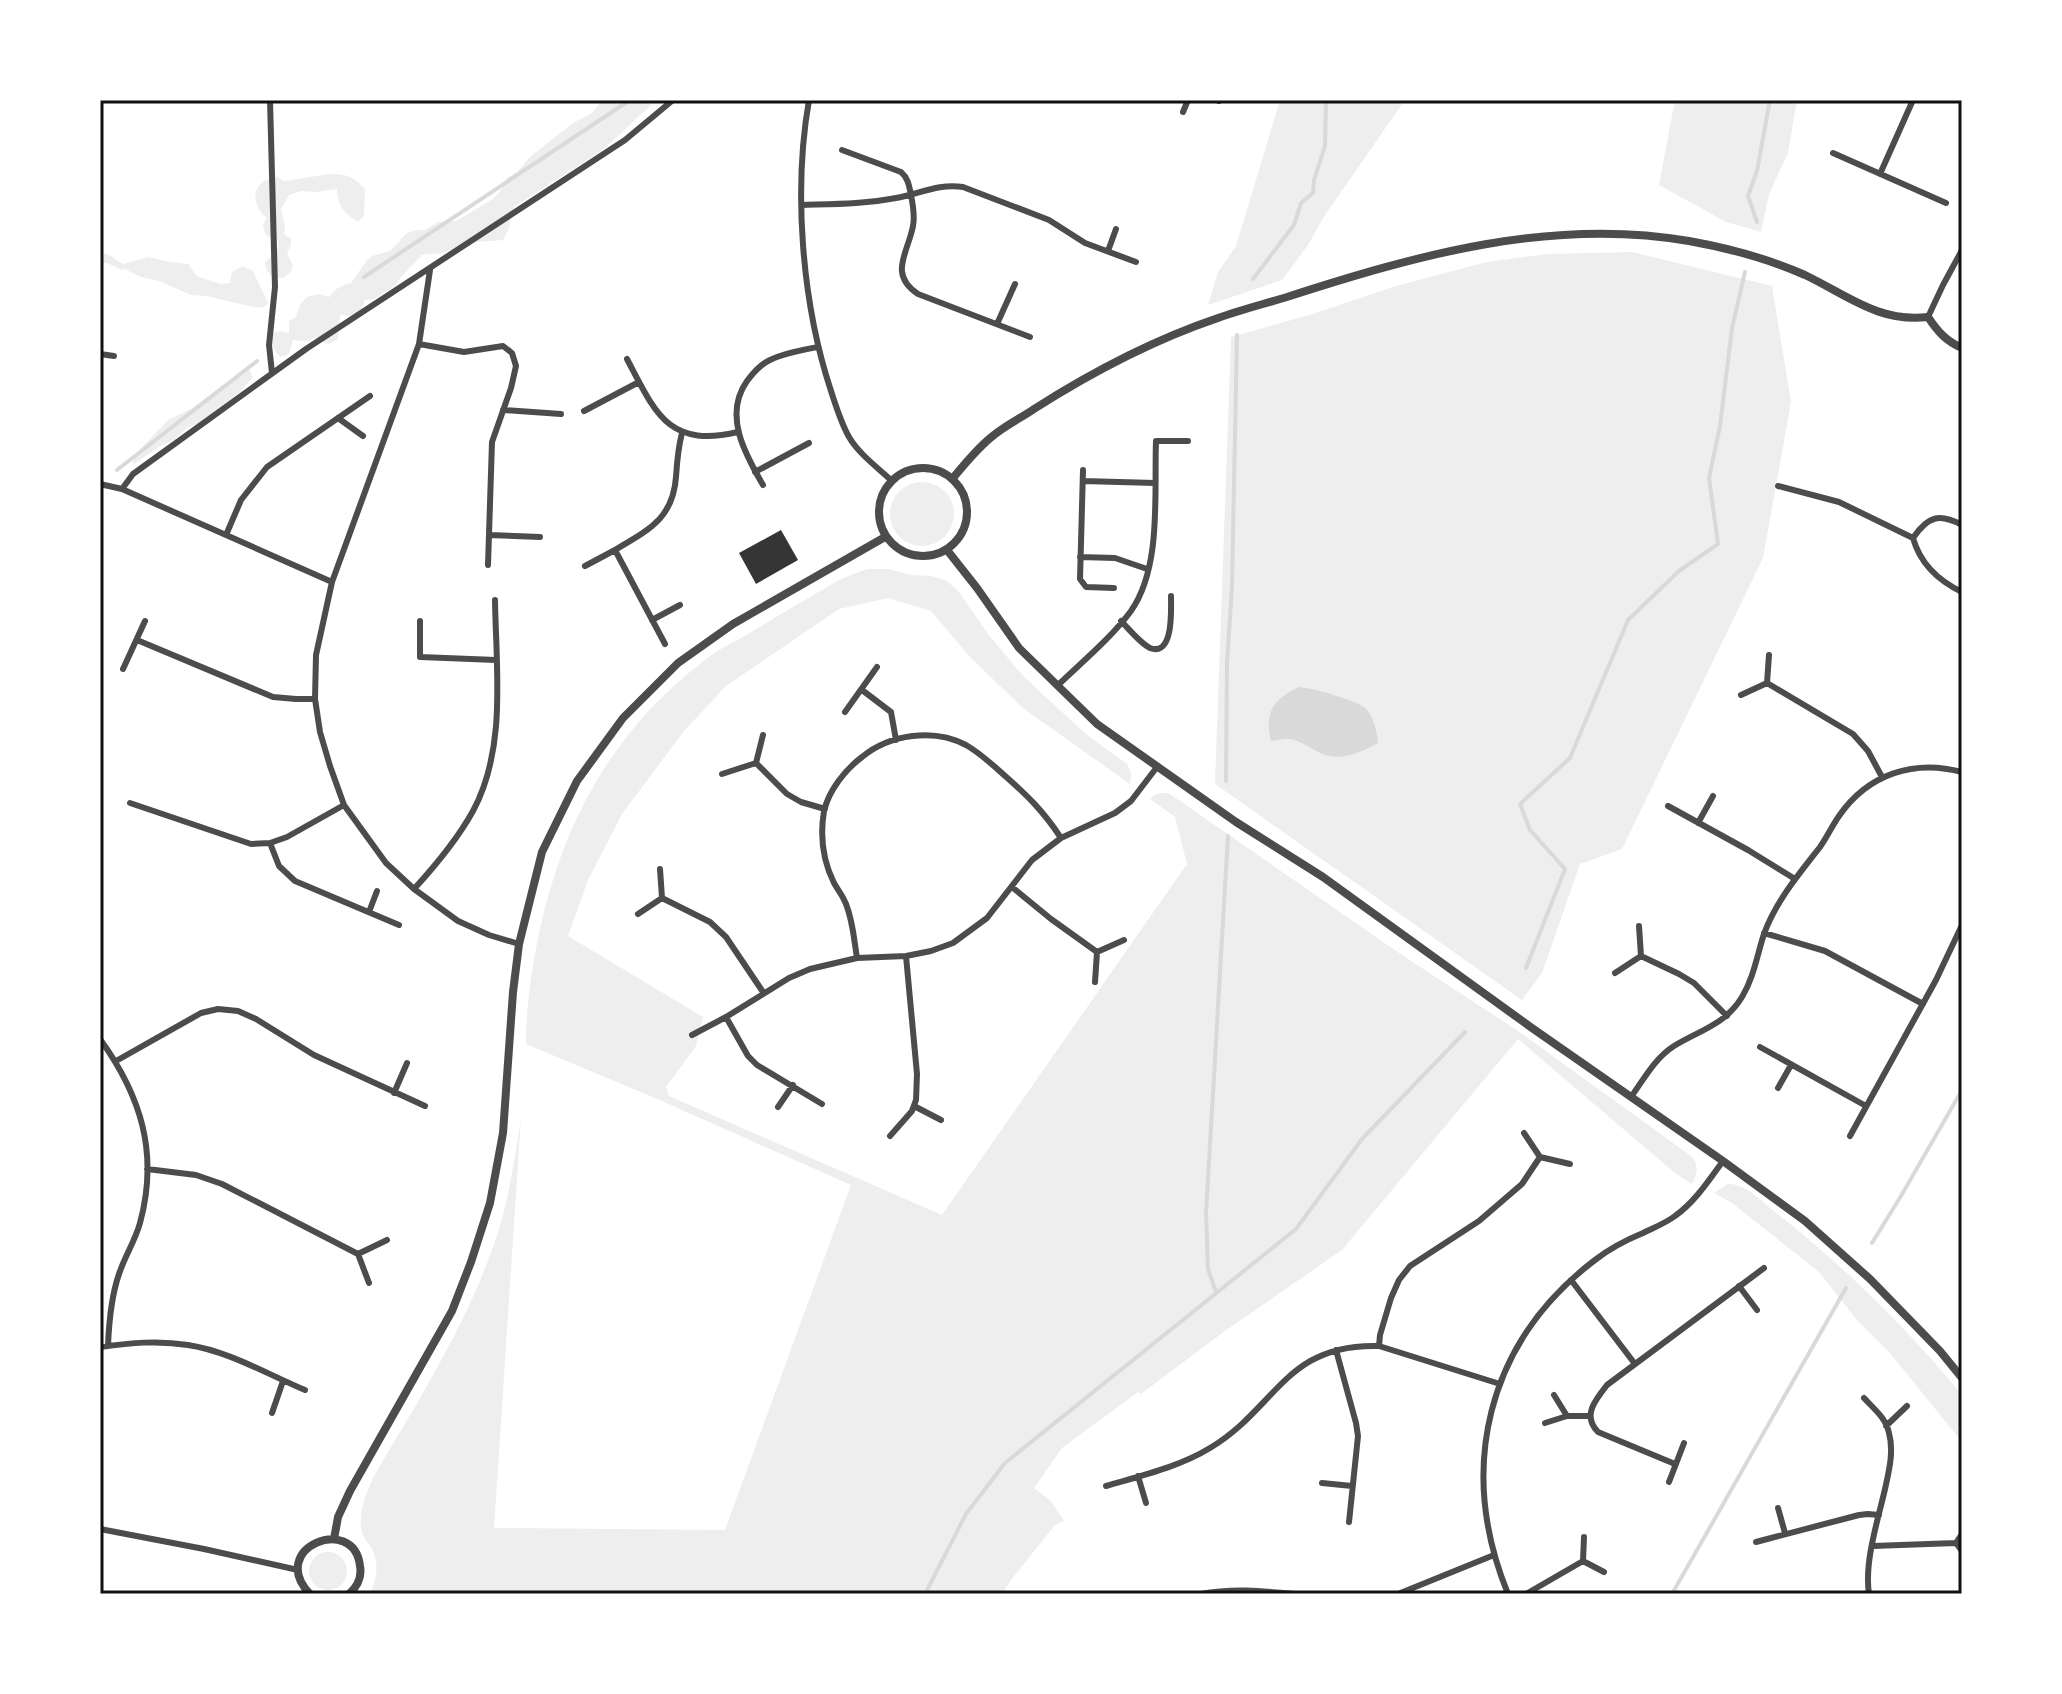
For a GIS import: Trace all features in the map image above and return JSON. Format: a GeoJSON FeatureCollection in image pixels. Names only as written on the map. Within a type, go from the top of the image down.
{"type":"FeatureCollection","features":[{"type":"Feature","properties":{"kind":"street"},"geometry":{"type":"LineString","coordinates":[[270,100],[275,287],[269,345],[272,373]]}},
{"type":"Feature","properties":{"kind":"street"},"geometry":{"type":"LineString","coordinates":[[122,489],[133,474],[272,373],[625,140],[673,100]]}},
{"type":"Feature","properties":{"kind":"street"},"geometry":{"type":"LineString","coordinates":[[809,100],[804,131],[802,205],[810,310],[818,347],[850,437],[862,454],[892,481]]}},
{"type":"Feature","properties":{"kind":"street"},"geometry":{"type":"LineString","coordinates":[[1183,112],[1188,100]]}},
{"type":"Feature","properties":{"kind":"street"},"geometry":{"type":"LineString","coordinates":[[1880,174],[1913,100]]}},
{"type":"Feature","properties":{"kind":"street"},"geometry":{"type":"LineString","coordinates":[[842,150],[906,176],[914,221],[901,270],[908,287],[918,294],[1030,337]]}},
{"type":"Feature","properties":{"kind":"street"},"geometry":{"type":"LineString","coordinates":[[1833,153],[1946,203]]}},
{"type":"Feature","properties":{"kind":"street"},"geometry":{"type":"LineString","coordinates":[[802,205],[842,204],[895,198],[952,186],[963,187],[1049,220],[1085,243],[1136,262]]}},
{"type":"Feature","properties":{"kind":"street"},"geometry":{"type":"LineString","coordinates":[[1108,251],[1116,229]]}},
{"type":"Feature","properties":{"kind":"street"},"geometry":{"type":"LineString","coordinates":[[952,479],[993,436],[1073,384],[1127,355],[1219,318],[1328,283],[1484,243],[1593,232],[1680,240],[1773,263],[1894,318],[1910,320],[1928,317]]}},
{"type":"Feature","properties":{"kind":"street"},"geometry":{"type":"LineString","coordinates":[[1928,317],[1962,250]]}},
{"type":"Feature","properties":{"kind":"street"},"geometry":{"type":"LineString","coordinates":[[430,270],[419,344],[332,582],[316,655],[315,699],[320,732],[344,805],[386,863],[414,889],[458,921],[519,944]]}},
{"type":"Feature","properties":{"kind":"street"},"geometry":{"type":"LineString","coordinates":[[997,324],[1015,284]]}},
{"type":"Feature","properties":{"kind":"street"},"geometry":{"type":"LineString","coordinates":[[1928,317],[1949,343],[1962,348]]}},
{"type":"Feature","properties":{"kind":"street"},"geometry":{"type":"LineString","coordinates":[[419,344],[464,352],[503,346],[512,353],[516,366],[492,442],[488,565]]}},
{"type":"Feature","properties":{"kind":"street"},"geometry":{"type":"LineString","coordinates":[[763,485],[747,457],[738,432],[736,415],[739,396],[754,371],[769,360],[818,347]]}},
{"type":"Feature","properties":{"kind":"street"},"geometry":{"type":"LineString","coordinates":[[100,354],[114,356]]}},
{"type":"Feature","properties":{"kind":"street"},"geometry":{"type":"LineString","coordinates":[[627,359],[654,409],[682,433],[718,437],[738,432]]}},
{"type":"Feature","properties":{"kind":"street"},"geometry":{"type":"LineString","coordinates":[[584,411],[639,382]]}},
{"type":"Feature","properties":{"kind":"street"},"geometry":{"type":"LineString","coordinates":[[226,535],[241,500],[267,467],[370,396]]}},
{"type":"Feature","properties":{"kind":"street"},"geometry":{"type":"LineString","coordinates":[[503,410],[561,414]]}},
{"type":"Feature","properties":{"kind":"street"},"geometry":{"type":"LineString","coordinates":[[338,418],[363,436]]}},
{"type":"Feature","properties":{"kind":"street"},"geometry":{"type":"LineString","coordinates":[[585,566],[656,525],[666,513],[673,497],[682,433]]}},
{"type":"Feature","properties":{"kind":"street"},"geometry":{"type":"LineString","coordinates":[[1057,686],[1132,609],[1144,583],[1155,530],[1156,441],[1188,441]]}},
{"type":"Feature","properties":{"kind":"street"},"geometry":{"type":"LineString","coordinates":[[755,472],[809,443]]}},
{"type":"Feature","properties":{"kind":"street"},"geometry":{"type":"LineString","coordinates":[[928,468],[952,479],[961,489],[966,502],[967,515],[958,540],[947,550],[921,557],[895,547],[885,537],[879,507],[883,493],[892,481],[902,473],[928,468]]}},
{"type":"Feature","properties":{"kind":"street"},"geometry":{"type":"LineString","coordinates":[[1083,470],[1080,579],[1086,587],[1114,588]]}},
{"type":"Feature","properties":{"kind":"street"},"geometry":{"type":"LineString","coordinates":[[1083,481],[1155,483]]}},
{"type":"Feature","properties":{"kind":"street"},"geometry":{"type":"LineString","coordinates":[[100,484],[122,489],[332,582]]}},
{"type":"Feature","properties":{"kind":"street"},"geometry":{"type":"LineString","coordinates":[[1778,486],[1839,502],[1913,538],[1927,566],[1962,592]]}},
{"type":"Feature","properties":{"kind":"street"},"geometry":{"type":"LineString","coordinates":[[1913,538],[1921,526],[1932,519],[1948,518],[1962,525]]}},
{"type":"Feature","properties":{"kind":"street"},"geometry":{"type":"LineString","coordinates":[[489,535],[540,537]]}},
{"type":"Feature","properties":{"kind":"street"},"geometry":{"type":"LineString","coordinates":[[334,1539],[338,1517],[350,1491],[452,1311],[490,1203],[503,1133],[519,944],[542,852],[577,781],[623,718],[678,663],[733,624],[885,537]]}},
{"type":"Feature","properties":{"kind":"street"},"geometry":{"type":"LineString","coordinates":[[615,550],[665,644]]}},
{"type":"Feature","properties":{"kind":"street"},"geometry":{"type":"LineString","coordinates":[[947,550],[1019,648],[1097,724],[1261,839],[1323,877],[1805,1221],[1860,1269],[1962,1378]]}},
{"type":"Feature","properties":{"kind":"street"},"geometry":{"type":"LineString","coordinates":[[1080,557],[1115,558],[1147,569]]}},
{"type":"Feature","properties":{"kind":"street"},"geometry":{"type":"LineString","coordinates":[[1121,621],[1148,647],[1161,648],[1169,633],[1171,596]]}},
{"type":"Feature","properties":{"kind":"street"},"geometry":{"type":"LineString","coordinates":[[414,889],[458,837],[487,778],[495,741],[497,700],[495,600]]}},
{"type":"Feature","properties":{"kind":"street"},"geometry":{"type":"LineString","coordinates":[[652,620],[680,605]]}},
{"type":"Feature","properties":{"kind":"street"},"geometry":{"type":"LineString","coordinates":[[123,669],[145,621]]}},
{"type":"Feature","properties":{"kind":"street"},"geometry":{"type":"LineString","coordinates":[[420,621],[420,657],[496,660]]}},
{"type":"Feature","properties":{"kind":"street"},"geometry":{"type":"LineString","coordinates":[[137,640],[273,697],[315,699]]}},
{"type":"Feature","properties":{"kind":"street"},"geometry":{"type":"LineString","coordinates":[[1767,683],[1769,655]]}},
{"type":"Feature","properties":{"kind":"street"},"geometry":{"type":"LineString","coordinates":[[845,712],[877,667]]}},
{"type":"Feature","properties":{"kind":"street"},"geometry":{"type":"LineString","coordinates":[[1741,695],[1767,683]]}},
{"type":"Feature","properties":{"kind":"street"},"geometry":{"type":"LineString","coordinates":[[1767,683],[1853,734],[1868,751],[1882,777]]}},
{"type":"Feature","properties":{"kind":"street"},"geometry":{"type":"LineString","coordinates":[[862,690],[891,712],[896,740]]}},
{"type":"Feature","properties":{"kind":"street"},"geometry":{"type":"LineString","coordinates":[[756,763],[763,735]]}},
{"type":"Feature","properties":{"kind":"street"},"geometry":{"type":"LineString","coordinates":[[857,958],[852,920],[825,859],[823,834],[825,809],[837,782],[869,751],[916,735],[964,744],[984,757],[1036,804],[1061,838]]}},
{"type":"Feature","properties":{"kind":"street"},"geometry":{"type":"LineString","coordinates":[[756,763],[787,794],[825,809]]}},
{"type":"Feature","properties":{"kind":"street"},"geometry":{"type":"LineString","coordinates":[[722,774],[756,763]]}},
{"type":"Feature","properties":{"kind":"street"},"geometry":{"type":"LineString","coordinates":[[1631,1097],[1656,1061],[1673,1047],[1714,1026],[1727,1016],[1742,997],[1764,933],[1778,905],[1858,794],[1895,772],[1943,766],[1962,772]]}},
{"type":"Feature","properties":{"kind":"street"},"geometry":{"type":"LineString","coordinates":[[692,1035],[763,992],[810,969],[857,958],[906,956],[953,943],[987,918],[1032,860],[1061,838],[1115,813],[1131,801],[1157,767]]}},
{"type":"Feature","properties":{"kind":"street"},"geometry":{"type":"LineString","coordinates":[[1698,823],[1713,796]]}},
{"type":"Feature","properties":{"kind":"street"},"geometry":{"type":"LineString","coordinates":[[130,803],[251,844],[270,843],[287,837],[344,805]]}},
{"type":"Feature","properties":{"kind":"street"},"geometry":{"type":"LineString","coordinates":[[1668,806],[1795,879]]}},
{"type":"Feature","properties":{"kind":"street"},"geometry":{"type":"LineString","coordinates":[[270,843],[279,866],[295,881],[399,925]]}},
{"type":"Feature","properties":{"kind":"street"},"geometry":{"type":"LineString","coordinates":[[660,869],[662,898]]}},
{"type":"Feature","properties":{"kind":"street"},"geometry":{"type":"LineString","coordinates":[[1012,887],[1097,952]]}},
{"type":"Feature","properties":{"kind":"street"},"geometry":{"type":"LineString","coordinates":[[369,912],[377,891]]}},
{"type":"Feature","properties":{"kind":"street"},"geometry":{"type":"LineString","coordinates":[[662,898],[710,922],[726,937],[763,992]]}},
{"type":"Feature","properties":{"kind":"street"},"geometry":{"type":"LineString","coordinates":[[638,914],[662,898]]}},
{"type":"Feature","properties":{"kind":"street"},"geometry":{"type":"LineString","coordinates":[[1850,1136],[1923,1004],[1962,925]]}},
{"type":"Feature","properties":{"kind":"street"},"geometry":{"type":"LineString","coordinates":[[1639,926],[1641,956]]}},
{"type":"Feature","properties":{"kind":"street"},"geometry":{"type":"LineString","coordinates":[[1764,933],[1825,951],[1923,1004]]}},
{"type":"Feature","properties":{"kind":"street"},"geometry":{"type":"LineString","coordinates":[[1097,952],[1124,940]]}},
{"type":"Feature","properties":{"kind":"street"},"geometry":{"type":"LineString","coordinates":[[1095,982],[1097,952]]}},
{"type":"Feature","properties":{"kind":"street"},"geometry":{"type":"LineString","coordinates":[[890,1136],[916,1100],[917,1074],[906,956]]}},
{"type":"Feature","properties":{"kind":"street"},"geometry":{"type":"LineString","coordinates":[[1641,956],[1694,983],[1727,1016]]}},
{"type":"Feature","properties":{"kind":"street"},"geometry":{"type":"LineString","coordinates":[[1615,973],[1641,956]]}},
{"type":"Feature","properties":{"kind":"street"},"geometry":{"type":"LineString","coordinates":[[116,1061],[201,1013],[218,1009],[238,1011],[314,1055],[425,1106]]}},
{"type":"Feature","properties":{"kind":"street"},"geometry":{"type":"LineString","coordinates":[[726,1017],[748,1056],[757,1065],[822,1104]]}},
{"type":"Feature","properties":{"kind":"street"},"geometry":{"type":"LineString","coordinates":[[100,1039],[131,1089],[145,1138],[147,1169],[139,1223],[112,1294],[108,1346]]}},
{"type":"Feature","properties":{"kind":"street"},"geometry":{"type":"LineString","coordinates":[[1760,1047],[1866,1106]]}},
{"type":"Feature","properties":{"kind":"street"},"geometry":{"type":"LineString","coordinates":[[394,1093],[407,1063]]}},
{"type":"Feature","properties":{"kind":"street"},"geometry":{"type":"LineString","coordinates":[[1778,1088],[1791,1065]]}},
{"type":"Feature","properties":{"kind":"street"},"geometry":{"type":"LineString","coordinates":[[778,1107],[793,1085]]}},
{"type":"Feature","properties":{"kind":"street"},"geometry":{"type":"LineString","coordinates":[[914,1106],[941,1120]]}},
{"type":"Feature","properties":{"kind":"street"},"geometry":{"type":"LineString","coordinates":[[1524,1133],[1540,1157],[1570,1164]]}},
{"type":"Feature","properties":{"kind":"street"},"geometry":{"type":"LineString","coordinates":[[1379,1346],[1391,1298],[1410,1266],[1479,1221],[1522,1184],[1540,1157]]}},
{"type":"Feature","properties":{"kind":"street"},"geometry":{"type":"LineString","coordinates":[[1508,1594],[1494,1555],[1483,1490],[1487,1425],[1512,1354],[1530,1325],[1571,1280],[1615,1247],[1675,1217],[1696,1198],[1723,1161]]}},
{"type":"Feature","properties":{"kind":"street"},"geometry":{"type":"LineString","coordinates":[[147,1169],[196,1175],[222,1184],[358,1254],[369,1283]]}},
{"type":"Feature","properties":{"kind":"street"},"geometry":{"type":"LineString","coordinates":[[358,1254],[387,1240]]}},
{"type":"Feature","properties":{"kind":"street"},"geometry":{"type":"LineString","coordinates":[[1675,1464],[1598,1432],[1589,1416],[1593,1403],[1607,1385],[1764,1268]]}},
{"type":"Feature","properties":{"kind":"street"},"geometry":{"type":"LineString","coordinates":[[1571,1280],[1635,1364]]}},
{"type":"Feature","properties":{"kind":"street"},"geometry":{"type":"LineString","coordinates":[[1739,1286],[1757,1310]]}},
{"type":"Feature","properties":{"kind":"street"},"geometry":{"type":"LineString","coordinates":[[100,1347],[153,1341],[190,1345],[225,1356],[305,1390]]}},
{"type":"Feature","properties":{"kind":"street"},"geometry":{"type":"LineString","coordinates":[[1106,1486],[1187,1460],[1210,1448],[1236,1430],[1300,1367],[1313,1358],[1336,1350],[1379,1346],[1500,1384]]}},
{"type":"Feature","properties":{"kind":"street"},"geometry":{"type":"LineString","coordinates":[[1336,1350],[1358,1436],[1349,1522]]}},
{"type":"Feature","properties":{"kind":"street"},"geometry":{"type":"LineString","coordinates":[[272,1413],[283,1381]]}},
{"type":"Feature","properties":{"kind":"street"},"geometry":{"type":"LineString","coordinates":[[1554,1395],[1567,1416]]}},
{"type":"Feature","properties":{"kind":"street"},"geometry":{"type":"LineString","coordinates":[[1864,1398],[1883,1418],[1891,1446],[1869,1571],[1869,1594]]}},
{"type":"Feature","properties":{"kind":"street"},"geometry":{"type":"LineString","coordinates":[[1886,1426],[1907,1406]]}},
{"type":"Feature","properties":{"kind":"street"},"geometry":{"type":"LineString","coordinates":[[1545,1423],[1567,1416],[1589,1416]]}},
{"type":"Feature","properties":{"kind":"street"},"geometry":{"type":"LineString","coordinates":[[1669,1482],[1684,1443]]}},
{"type":"Feature","properties":{"kind":"street"},"geometry":{"type":"LineString","coordinates":[[1138,1476],[1146,1503]]}},
{"type":"Feature","properties":{"kind":"street"},"geometry":{"type":"LineString","coordinates":[[1322,1483],[1352,1486]]}},
{"type":"Feature","properties":{"kind":"street"},"geometry":{"type":"LineString","coordinates":[[1778,1508],[1785,1533]]}},
{"type":"Feature","properties":{"kind":"street"},"geometry":{"type":"LineString","coordinates":[[1756,1542],[1859,1515],[1879,1515]]}},
{"type":"Feature","properties":{"kind":"street"},"geometry":{"type":"LineString","coordinates":[[100,1529],[298,1570]]}},
{"type":"Feature","properties":{"kind":"street"},"geometry":{"type":"LineString","coordinates":[[1956,1543],[1962,1534]]}},
{"type":"Feature","properties":{"kind":"street"},"geometry":{"type":"LineString","coordinates":[[1583,1561],[1584,1537]]}},
{"type":"Feature","properties":{"kind":"street"},"geometry":{"type":"LineString","coordinates":[[310,1594],[304,1588],[298,1570],[299,1561],[309,1546],[325,1539],[334,1539],[353,1548],[359,1558],[360,1579],[349,1594]]}},
{"type":"Feature","properties":{"kind":"street"},"geometry":{"type":"LineString","coordinates":[[1873,1546],[1956,1543]]}},
{"type":"Feature","properties":{"kind":"street"},"geometry":{"type":"LineString","coordinates":[[1956,1543],[1962,1551]]}},
{"type":"Feature","properties":{"kind":"street"},"geometry":{"type":"LineString","coordinates":[[1398,1594],[1494,1555]]}},
{"type":"Feature","properties":{"kind":"street"},"geometry":{"type":"LineString","coordinates":[[1583,1561],[1604,1572]]}},
{"type":"Feature","properties":{"kind":"street"},"geometry":{"type":"LineString","coordinates":[[1526,1594],[1583,1561]]}},
{"type":"Feature","properties":{"kind":"street"},"geometry":{"type":"LineString","coordinates":[[1201,1594],[1226,1590],[1294,1594]]}},
{"type":"Feature","properties":{"kind":"shaded area"},"geometry":{"type":"Polygon","coordinates":[[[602,100],[660,100],[604,149],[514,207],[503,240],[476,242],[442,253],[422,255],[396,285],[374,299],[364,300],[358,313],[340,315],[338,339],[329,344],[316,337],[307,341],[293,340],[289,354],[281,357],[276,352],[273,334],[282,331],[289,333],[289,321],[296,317],[307,297],[319,294],[329,297],[338,288],[351,283],[367,260],[390,251],[407,233],[425,230],[438,222],[456,221],[493,199],[507,178],[530,157],[573,123],[591,114],[602,100]]]}},
{"type":"Feature","properties":{"kind":"shaded area"},"geometry":{"type":"Polygon","coordinates":[[[1280,100],[1405,100],[1282,280],[1208,305],[1218,272],[1236,246],[1280,100]]]}},
{"type":"Feature","properties":{"kind":"shaded area"},"geometry":{"type":"Polygon","coordinates":[[[1675,100],[1797,100],[1788,153],[1769,194],[1761,232],[1726,222],[1659,185],[1675,100]]]}},
{"type":"Feature","properties":{"kind":"shaded area"},"geometry":{"type":"Polygon","coordinates":[[[330,174],[350,177],[365,189],[364,216],[358,222],[345,212],[338,200],[337,189],[301,191],[289,195],[281,210],[284,234],[291,239],[287,253],[293,266],[283,278],[271,276],[265,262],[277,250],[278,240],[267,236],[264,222],[267,218],[259,210],[256,190],[264,181],[277,177],[284,181],[330,174]]]}},
{"type":"Feature","properties":{"kind":"shaded area"},"geometry":{"type":"Polygon","coordinates":[[[100,252],[123,264],[149,257],[188,264],[197,276],[220,284],[230,283],[232,272],[243,266],[253,271],[268,303],[263,308],[191,295],[125,269],[100,263],[100,252]]]}},
{"type":"Feature","properties":{"kind":"shaded area"},"geometry":{"type":"Polygon","coordinates":[[[1632,252],[1772,286],[1791,402],[1763,558],[1622,849],[1580,864],[1542,973],[1522,1000],[1215,784],[1231,337],[1396,286],[1487,262],[1547,254],[1632,252]]]}},
{"type":"Feature","properties":{"kind":"shaded area"},"geometry":{"type":"Polygon","coordinates":[[[249,370],[253,377],[240,392],[199,423],[133,465],[133,457],[168,420],[191,409],[239,373],[249,370]]]}},
{"type":"Feature","properties":{"kind":"shaded area"},"geometry":{"type":"Polygon","coordinates":[[[916,482],[928,482],[945,491],[952,502],[952,526],[945,537],[928,546],[916,546],[904,541],[895,532],[890,520],[890,508],[895,496],[904,487],[916,482]]]}},
{"type":"Feature","properties":{"kind":"shaded area"},"geometry":{"type":"Polygon","coordinates":[[[867,569],[888,569],[947,581],[959,592],[1023,676],[1087,735],[1127,764],[1131,772],[1130,784],[1024,709],[970,657],[931,611],[888,598],[839,609],[726,686],[684,731],[622,814],[588,880],[568,936],[703,1017],[696,1046],[666,1087],[669,1096],[942,1215],[1187,864],[1175,817],[1150,799],[1165,793],[1521,1033],[1691,1156],[1696,1166],[1694,1180],[1692,1184],[1676,1174],[1518,1039],[1342,1250],[1062,1448],[1034,1488],[1051,1501],[1064,1521],[1055,1525],[1002,1594],[369,1594],[376,1567],[375,1556],[362,1531],[364,1502],[373,1478],[438,1367],[480,1280],[502,1218],[521,1118],[494,1528],[725,1530],[851,1185],[526,1044],[532,971],[551,888],[579,813],[620,746],[645,715],[673,686],[716,652],[843,578],[867,569]]]}},
{"type":"Feature","properties":{"kind":"shaded area"},"geometry":{"type":"Polygon","coordinates":[[[1299,687],[1353,701],[1365,708],[1373,720],[1378,743],[1357,753],[1334,757],[1294,740],[1271,741],[1269,722],[1273,708],[1299,687]]]}},
{"type":"Feature","properties":{"kind":"shaded area"},"geometry":{"type":"Polygon","coordinates":[[[1728,1184],[1741,1186],[1752,1193],[1800,1232],[1849,1275],[1919,1345],[1962,1395],[1962,1442],[1819,1272],[1732,1203],[1714,1193],[1728,1184]]]}},
{"type":"Feature","properties":{"kind":"shaded area"},"geometry":{"type":"Polygon","coordinates":[[[328,1552],[341,1558],[347,1571],[341,1584],[328,1590],[315,1584],[309,1571],[315,1558],[328,1552]]]}},
{"type":"Feature","properties":{"kind":"building"},"geometry":{"type":"Polygon","coordinates":[[[781,530],[798,560],[756,584],[739,553],[781,530]]]}},
{"type":"Feature","properties":{"kind":"waterway"},"geometry":{"type":"LineString","coordinates":[[364,277],[630,100]]}},
{"type":"Feature","properties":{"kind":"waterway"},"geometry":{"type":"LineString","coordinates":[[1253,279],[1294,225],[1301,203],[1313,193],[1325,146],[1326,100]]}},
{"type":"Feature","properties":{"kind":"waterway"},"geometry":{"type":"LineString","coordinates":[[1757,222],[1748,196],[1757,171],[1770,100]]}},
{"type":"Feature","properties":{"kind":"waterway"},"geometry":{"type":"LineString","coordinates":[[1526,968],[1565,869],[1530,830],[1520,804],[1570,758],[1628,620],[1679,571],[1718,544],[1709,478],[1720,426],[1732,328],[1745,272]]}},
{"type":"Feature","properties":{"kind":"waterway"},"geometry":{"type":"LineString","coordinates":[[1226,781],[1237,335]]}},
{"type":"Feature","properties":{"kind":"waterway"},"geometry":{"type":"LineString","coordinates":[[117,470],[257,361]]}},
{"type":"Feature","properties":{"kind":"waterway"},"geometry":{"type":"LineString","coordinates":[[1216,1292],[1208,1269],[1206,1213],[1228,836]]}},
{"type":"Feature","properties":{"kind":"waterway"},"geometry":{"type":"LineString","coordinates":[[925,1594],[966,1514],[1005,1463],[1296,1229],[1362,1139],[1465,1032]]}},
{"type":"Feature","properties":{"kind":"waterway"},"geometry":{"type":"LineString","coordinates":[[1872,1243],[1962,1090]]}},
{"type":"Feature","properties":{"kind":"waterway"},"geometry":{"type":"LineString","coordinates":[[1672,1594],[1846,1288]]}}]}
